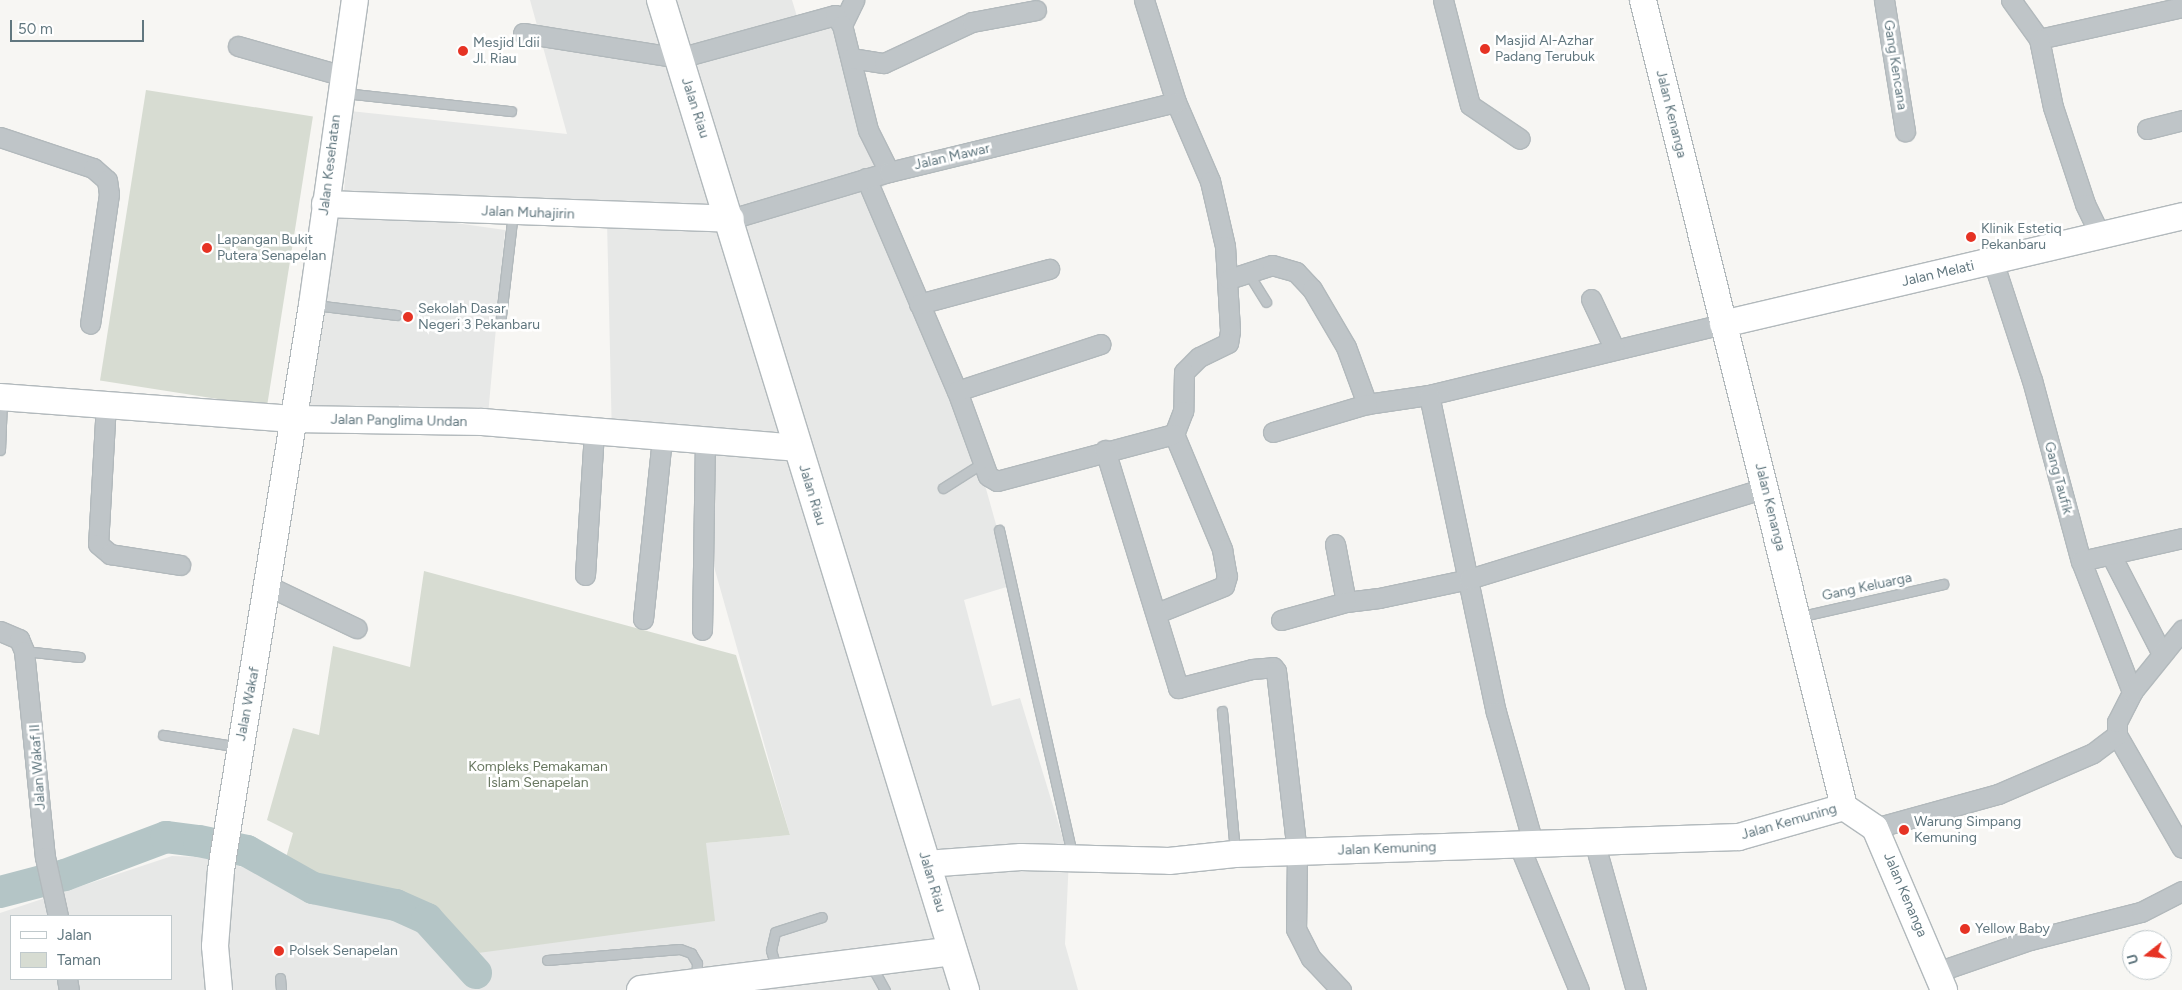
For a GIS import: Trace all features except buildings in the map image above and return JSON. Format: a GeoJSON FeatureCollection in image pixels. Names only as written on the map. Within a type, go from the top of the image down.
{"type":"FeatureCollection","features":[{"type":"Feature","properties":{"kind":"main road","name":"Jalan Riau"},"geometry":{"type":"LineString","coordinates":[[661,0],[731,220],[798,448],[965,990]]}},
{"type":"Feature","properties":{"kind":"main road"},"geometry":{"type":"LineString","coordinates":[[641,990],[713,984],[953,951]]}},
{"type":"Feature","properties":{"kind":"street","name":"Jalan Kesehatan"},"geometry":{"type":"LineString","coordinates":[[293,419],[312,305],[341,84],[355,0]]}},
{"type":"Feature","properties":{"kind":"street"},"geometry":{"type":"LineString","coordinates":[[842,25],[854,0]]}},
{"type":"Feature","properties":{"kind":"street"},"geometry":{"type":"LineString","coordinates":[[1144,0],[1176,102],[1210,181],[1229,279],[1230,339],[1199,357],[1184,372],[1183,411],[1174,434],[1222,549],[1227,576],[1224,586],[1157,613]]}},
{"type":"Feature","properties":{"kind":"street"},"geometry":{"type":"LineString","coordinates":[[1443,0],[1470,105],[1520,139]]}},
{"type":"Feature","properties":{"kind":"street","name":"Jalan Kenanga"},"geometry":{"type":"LineString","coordinates":[[1643,0],[1844,806]]}},
{"type":"Feature","properties":{"kind":"street","name":"Gang Kencana"},"geometry":{"type":"LineString","coordinates":[[1884,0],[1906,131]]}},
{"type":"Feature","properties":{"kind":"street"},"geometry":{"type":"LineString","coordinates":[[2011,0],[2039,39],[2054,108],[2085,204],[2101,237]]}},
{"type":"Feature","properties":{"kind":"street"},"geometry":{"type":"LineString","coordinates":[[2039,39],[2182,7]]}},
{"type":"Feature","properties":{"kind":"street"},"geometry":{"type":"LineString","coordinates":[[851,58],[884,63],[972,22],[1036,10]]}},
{"type":"Feature","properties":{"kind":"street"},"geometry":{"type":"LineString","coordinates":[[523,32],[679,58],[827,14],[835,15],[842,25],[868,130],[888,172]]}},
{"type":"Feature","properties":{"kind":"street"},"geometry":{"type":"LineString","coordinates":[[238,46],[341,84]]}},
{"type":"Feature","properties":{"kind":"street","name":"Jalan Mawar"},"geometry":{"type":"LineString","coordinates":[[731,220],[888,172],[1176,102]]}},
{"type":"Feature","properties":{"kind":"street"},"geometry":{"type":"LineString","coordinates":[[2147,129],[2182,120]]}},
{"type":"Feature","properties":{"kind":"street"},"geometry":{"type":"LineString","coordinates":[[0,137],[93,168],[107,180],[109,194],[90,324]]}},
{"type":"Feature","properties":{"kind":"street"},"geometry":{"type":"LineString","coordinates":[[866,178],[957,390],[981,464],[997,481],[1105,450],[1174,434]]}},
{"type":"Feature","properties":{"kind":"street","name":"Jalan Muhajirin"},"geometry":{"type":"LineString","coordinates":[[325,204],[513,213],[731,220]]}},
{"type":"Feature","properties":{"kind":"street","name":"Jalan Melati"},"geometry":{"type":"LineString","coordinates":[[1723,324],[2101,237],[2182,216]]}},
{"type":"Feature","properties":{"kind":"street","name":"Gang Taufik"},"geometry":{"type":"LineString","coordinates":[[1993,261],[2032,380],[2081,561],[2132,692]]}},
{"type":"Feature","properties":{"kind":"street"},"geometry":{"type":"LineString","coordinates":[[1229,279],[1272,265],[1289,268],[1304,280],[1346,347],[1367,404]]}},
{"type":"Feature","properties":{"kind":"street"},"geometry":{"type":"LineString","coordinates":[[919,304],[1049,269]]}},
{"type":"Feature","properties":{"kind":"street"},"geometry":{"type":"LineString","coordinates":[[1591,300],[1615,350]]}},
{"type":"Feature","properties":{"kind":"street"},"geometry":{"type":"LineString","coordinates":[[1274,432],[1367,404],[1430,395],[1723,324]]}},
{"type":"Feature","properties":{"kind":"street"},"geometry":{"type":"LineString","coordinates":[[957,390],[1101,344]]}},
{"type":"Feature","properties":{"kind":"street"},"geometry":{"type":"LineString","coordinates":[[1430,395],[1496,712],[1526,843],[1579,990]]}},
{"type":"Feature","properties":{"kind":"street","name":"Jalan Panglima Undan"},"geometry":{"type":"LineString","coordinates":[[1,398],[106,403],[293,419],[483,422],[798,448]]}},
{"type":"Feature","properties":{"kind":"street"},"geometry":{"type":"LineString","coordinates":[[106,403],[98,544],[110,554],[180,565]]}},
{"type":"Feature","properties":{"kind":"street","name":"Jalan Wakaf"},"geometry":{"type":"LineString","coordinates":[[219,990],[215,946],[221,870],[268,586],[293,419]]}},
{"type":"Feature","properties":{"kind":"street"},"geometry":{"type":"LineString","coordinates":[[585,575],[594,432]]}},
{"type":"Feature","properties":{"kind":"street"},"geometry":{"type":"LineString","coordinates":[[643,618],[662,437]]}},
{"type":"Feature","properties":{"kind":"street"},"geometry":{"type":"LineString","coordinates":[[702,630],[704,441]]}},
{"type":"Feature","properties":{"kind":"street"},"geometry":{"type":"LineString","coordinates":[[1105,450],[1157,613],[1178,688],[1252,668],[1273,667],[1276,671],[1297,852],[1296,929],[1312,958],[1341,990]]}},
{"type":"Feature","properties":{"kind":"street"},"geometry":{"type":"LineString","coordinates":[[1281,620],[1346,602],[1469,579],[1765,488]]}},
{"type":"Feature","properties":{"kind":"street"},"geometry":{"type":"LineString","coordinates":[[2081,561],[2112,556],[2182,538]]}},
{"type":"Feature","properties":{"kind":"street"},"geometry":{"type":"LineString","coordinates":[[1335,544],[1346,602]]}},
{"type":"Feature","properties":{"kind":"street"},"geometry":{"type":"LineString","coordinates":[[2112,556],[2162,654]]}},
{"type":"Feature","properties":{"kind":"street"},"geometry":{"type":"LineString","coordinates":[[268,586],[356,628]]}},
{"type":"Feature","properties":{"kind":"street"},"geometry":{"type":"LineString","coordinates":[[0,630],[19,639],[24,651]]}},
{"type":"Feature","properties":{"kind":"street"},"geometry":{"type":"LineString","coordinates":[[1844,806],[1876,828],[1998,794],[2052,774],[2117,729],[2132,692],[2182,630]]}},
{"type":"Feature","properties":{"kind":"street","name":"Jalan Wakaf II"},"geometry":{"type":"LineString","coordinates":[[24,651],[46,857],[57,912]]}},
{"type":"Feature","properties":{"kind":"street"},"geometry":{"type":"LineString","coordinates":[[2117,729],[2182,848]]}},
{"type":"Feature","properties":{"kind":"street","name":"Jalan Kemuning"},"geometry":{"type":"LineString","coordinates":[[926,864],[1072,857],[1169,861],[1235,854],[1739,837],[1844,806]]}},
{"type":"Feature","properties":{"kind":"street","name":"Jalan Kenanga"},"geometry":{"type":"LineString","coordinates":[[1876,828],[1940,981]]}},
{"type":"Feature","properties":{"kind":"street"},"geometry":{"type":"LineString","coordinates":[[1594,841],[1636,990]]}},
{"type":"Feature","properties":{"kind":"street"},"geometry":{"type":"LineString","coordinates":[[1940,981],[2030,940],[2141,912],[2182,891]]}},
{"type":"Feature","properties":{"kind":"lane"},"geometry":{"type":"LineString","coordinates":[[341,84],[511,111]]}},
{"type":"Feature","properties":{"kind":"lane"},"geometry":{"type":"LineString","coordinates":[[501,316],[513,213]]}},
{"type":"Feature","properties":{"kind":"lane"},"geometry":{"type":"LineString","coordinates":[[1247,273],[1266,302]]}},
{"type":"Feature","properties":{"kind":"lane"},"geometry":{"type":"LineString","coordinates":[[312,305],[396,315]]}},
{"type":"Feature","properties":{"kind":"lane"},"geometry":{"type":"LineString","coordinates":[[0,450],[1,398]]}},
{"type":"Feature","properties":{"kind":"lane"},"geometry":{"type":"LineString","coordinates":[[943,488],[981,464]]}},
{"type":"Feature","properties":{"kind":"lane"},"geometry":{"type":"LineString","coordinates":[[999,530],[1072,857]]}},
{"type":"Feature","properties":{"kind":"lane","name":"Gang Keluarga"},"geometry":{"type":"LineString","coordinates":[[1797,617],[1943,584]]}},
{"type":"Feature","properties":{"kind":"lane"},"geometry":{"type":"LineString","coordinates":[[24,651],[80,656]]}},
{"type":"Feature","properties":{"kind":"lane"},"geometry":{"type":"LineString","coordinates":[[1222,711],[1235,854]]}},
{"type":"Feature","properties":{"kind":"lane"},"geometry":{"type":"LineString","coordinates":[[163,735],[240,748]]}},
{"type":"Feature","properties":{"kind":"lane"},"geometry":{"type":"LineString","coordinates":[[778,975],[771,950],[775,932],[822,917]]}},
{"type":"Feature","properties":{"kind":"lane"},"geometry":{"type":"LineString","coordinates":[[546,960],[680,949],[691,953],[713,984]]}},
{"type":"Feature","properties":{"kind":"lane"},"geometry":{"type":"LineString","coordinates":[[870,962],[885,990]]}},
{"type":"Feature","properties":{"kind":"lane"},"geometry":{"type":"LineString","coordinates":[[280,978],[281,990]]}},
{"type":"Feature","properties":{"kind":"shaded area"},"geometry":{"type":"Polygon","coordinates":[[[530,0],[792,0],[802,33],[839,23],[886,185],[870,195],[983,478],[1013,585],[964,600],[992,706],[1020,698],[1069,858],[1065,944],[1078,990],[0,990],[0,913],[172,856],[200,857],[251,869],[310,897],[394,913],[421,927],[448,954],[478,953],[706,843],[790,835],[707,542],[709,443],[612,439],[607,221],[343,206],[350,111],[567,134],[530,0]]]}},
{"type":"Feature","properties":{"kind":"shaded area","name":"Sekolah Dasar Negeri 3 Pekanbaru"},"geometry":{"type":"Polygon","coordinates":[[[336,206],[505,230],[488,415],[399,405],[397,424],[306,417],[336,206]]]}},
{"type":"Feature","properties":{"kind":"green space","name":"Lapangan Bukit Putera Senapelan"},"geometry":{"type":"Polygon","coordinates":[[[146,90],[313,116],[267,407],[100,380],[146,90]]]}},
{"type":"Feature","properties":{"kind":"green space","name":"Kompleks Pemakaman Islam Senapelan"},"geometry":{"type":"Polygon","coordinates":[[[424,571],[736,655],[790,835],[706,843],[715,921],[478,953],[429,912],[392,898],[318,885],[285,861],[293,833],[267,820],[293,728],[319,735],[333,646],[410,667],[424,571]]]}},
{"type":"Feature","properties":{"kind":"waterway"},"geometry":{"type":"LineString","coordinates":[[0,892],[65,875],[166,837],[199,841],[247,851],[313,888],[396,905],[427,919],[476,973]]}},
{"type":"Feature","properties":{"kind":"place","name":"Masjid Al-Azhar Padang Terubuk"},"geometry":{"type":"Point","coordinates":[1485,49]}},
{"type":"Feature","properties":{"kind":"place","name":"Mesjid Ldii Jl. Riau"},"geometry":{"type":"Point","coordinates":[463,51]}},
{"type":"Feature","properties":{"kind":"place","name":"Klinik Estetiq Pekanbaru"},"geometry":{"type":"Point","coordinates":[1971,237]}},
{"type":"Feature","properties":{"kind":"place","name":"Lapangan Bukit Putera Senapelan"},"geometry":{"type":"Point","coordinates":[207,248]}},
{"type":"Feature","properties":{"kind":"place","name":"Sekolah Dasar Negeri 3 Pekanbaru"},"geometry":{"type":"Point","coordinates":[408,317]}},
{"type":"Feature","properties":{"kind":"place","name":"Warung Simpang Kemuning"},"geometry":{"type":"Point","coordinates":[1904,830]}},
{"type":"Feature","properties":{"kind":"place","name":"Yellow Baby"},"geometry":{"type":"Point","coordinates":[1965,929]}},
{"type":"Feature","properties":{"kind":"place","name":"Polsek Senapelan"},"geometry":{"type":"Point","coordinates":[279,951]}}]}
